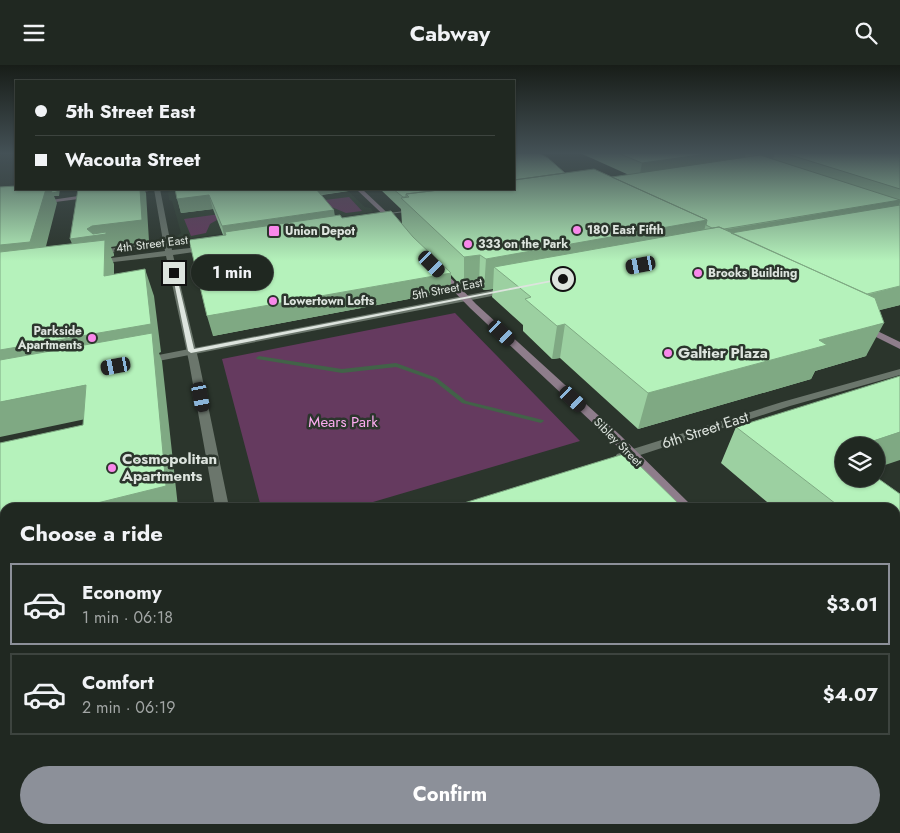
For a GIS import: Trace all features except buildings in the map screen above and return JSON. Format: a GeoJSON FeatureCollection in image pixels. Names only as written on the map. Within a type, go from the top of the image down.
{"type":"FeatureCollection","features":[{"type":"Feature","properties":{"kind":"main road"},"geometry":{"type":"LineString","coordinates":[[124,192],[147,190]]}},
{"type":"Feature","properties":{"kind":"main road"},"geometry":{"type":"LineString","coordinates":[[360,190],[401,231]]}},
{"type":"Feature","properties":{"kind":"main road"},"geometry":{"type":"LineString","coordinates":[[29,201],[96,193]]}},
{"type":"Feature","properties":{"kind":"main road","name":"Sibley Street"},"geometry":{"type":"LineString","coordinates":[[432,264],[466,299],[680,503]]}},
{"type":"Feature","properties":{"kind":"main road"},"geometry":{"type":"LineString","coordinates":[[857,324],[900,346]]}},
{"type":"Feature","properties":{"kind":"street"},"geometry":{"type":"LineString","coordinates":[[158,190],[176,290],[191,351],[221,503]]}},
{"type":"Feature","properties":{"kind":"street","name":"4th Street East"},"geometry":{"type":"LineString","coordinates":[[96,253],[168,242]]}},
{"type":"Feature","properties":{"kind":"street","name":"4th Street East"},"geometry":{"type":"LineString","coordinates":[[90,263],[218,247]]}},
{"type":"Feature","properties":{"kind":"street","name":"5th Street East"},"geometry":{"type":"LineString","coordinates":[[131,363],[517,289]]}},
{"type":"Feature","properties":{"kind":"street","name":"6th Street East"},"geometry":{"type":"LineString","coordinates":[[608,461],[786,404],[900,372]]}},
{"type":"Feature","properties":{"kind":"shaded area"},"geometry":{"type":"Polygon","coordinates":[[[171,190],[347,190],[365,207],[371,208],[373,212],[178,240],[177,236],[181,233],[168,192],[171,190]]]}},
{"type":"Feature","properties":{"kind":"green space"},"geometry":{"type":"Polygon","coordinates":[[[349,197],[362,211],[346,213],[317,201],[349,197]]]}},
{"type":"Feature","properties":{"kind":"green space"},"geometry":{"type":"Polygon","coordinates":[[[220,214],[222,217],[210,224],[206,233],[191,236],[184,219],[220,214]]]}},
{"type":"Feature","properties":{"kind":"green space","name":"Mears Park"},"geometry":{"type":"Polygon","coordinates":[[[455,313],[580,441],[370,503],[260,503],[222,359],[455,313]]]}},
{"type":"Feature","properties":{"kind":"waterway"},"geometry":{"type":"LineString","coordinates":[[259,358],[342,371],[396,365],[435,379],[464,402],[541,421]]}},
{"type":"Feature","properties":{"kind":"tram line"},"geometry":{"type":"LineString","coordinates":[[378,215],[416,210]]}},
{"type":"Feature","properties":{"kind":"place","name":"180 East Fifth"},"geometry":{"type":"Point","coordinates":[577,230]}},
{"type":"Feature","properties":{"kind":"place","name":"Union Depot"},"geometry":{"type":"Point","coordinates":[274,231]}},
{"type":"Feature","properties":{"kind":"place","name":"333 on the Park"},"geometry":{"type":"Point","coordinates":[468,244]}},
{"type":"Feature","properties":{"kind":"place","name":"Brooks Building"},"geometry":{"type":"Point","coordinates":[698,273]}},
{"type":"Feature","properties":{"kind":"place","name":"Lowertown Lofts"},"geometry":{"type":"Point","coordinates":[273,301]}},
{"type":"Feature","properties":{"kind":"place","name":"Parkside Apartments"},"geometry":{"type":"Point","coordinates":[92,338]}},
{"type":"Feature","properties":{"kind":"place","name":"Galtier Plaza"},"geometry":{"type":"Point","coordinates":[668,353]}},
{"type":"Feature","properties":{"kind":"place","name":"Cosmopolitan Apartments"},"geometry":{"type":"Point","coordinates":[112,468]}},
{"type":"Feature","properties":{"kind":"route"},"geometry":{"type":"LineString","coordinates":[[174,273],[176,290],[191,351],[563,279]]}}]}
